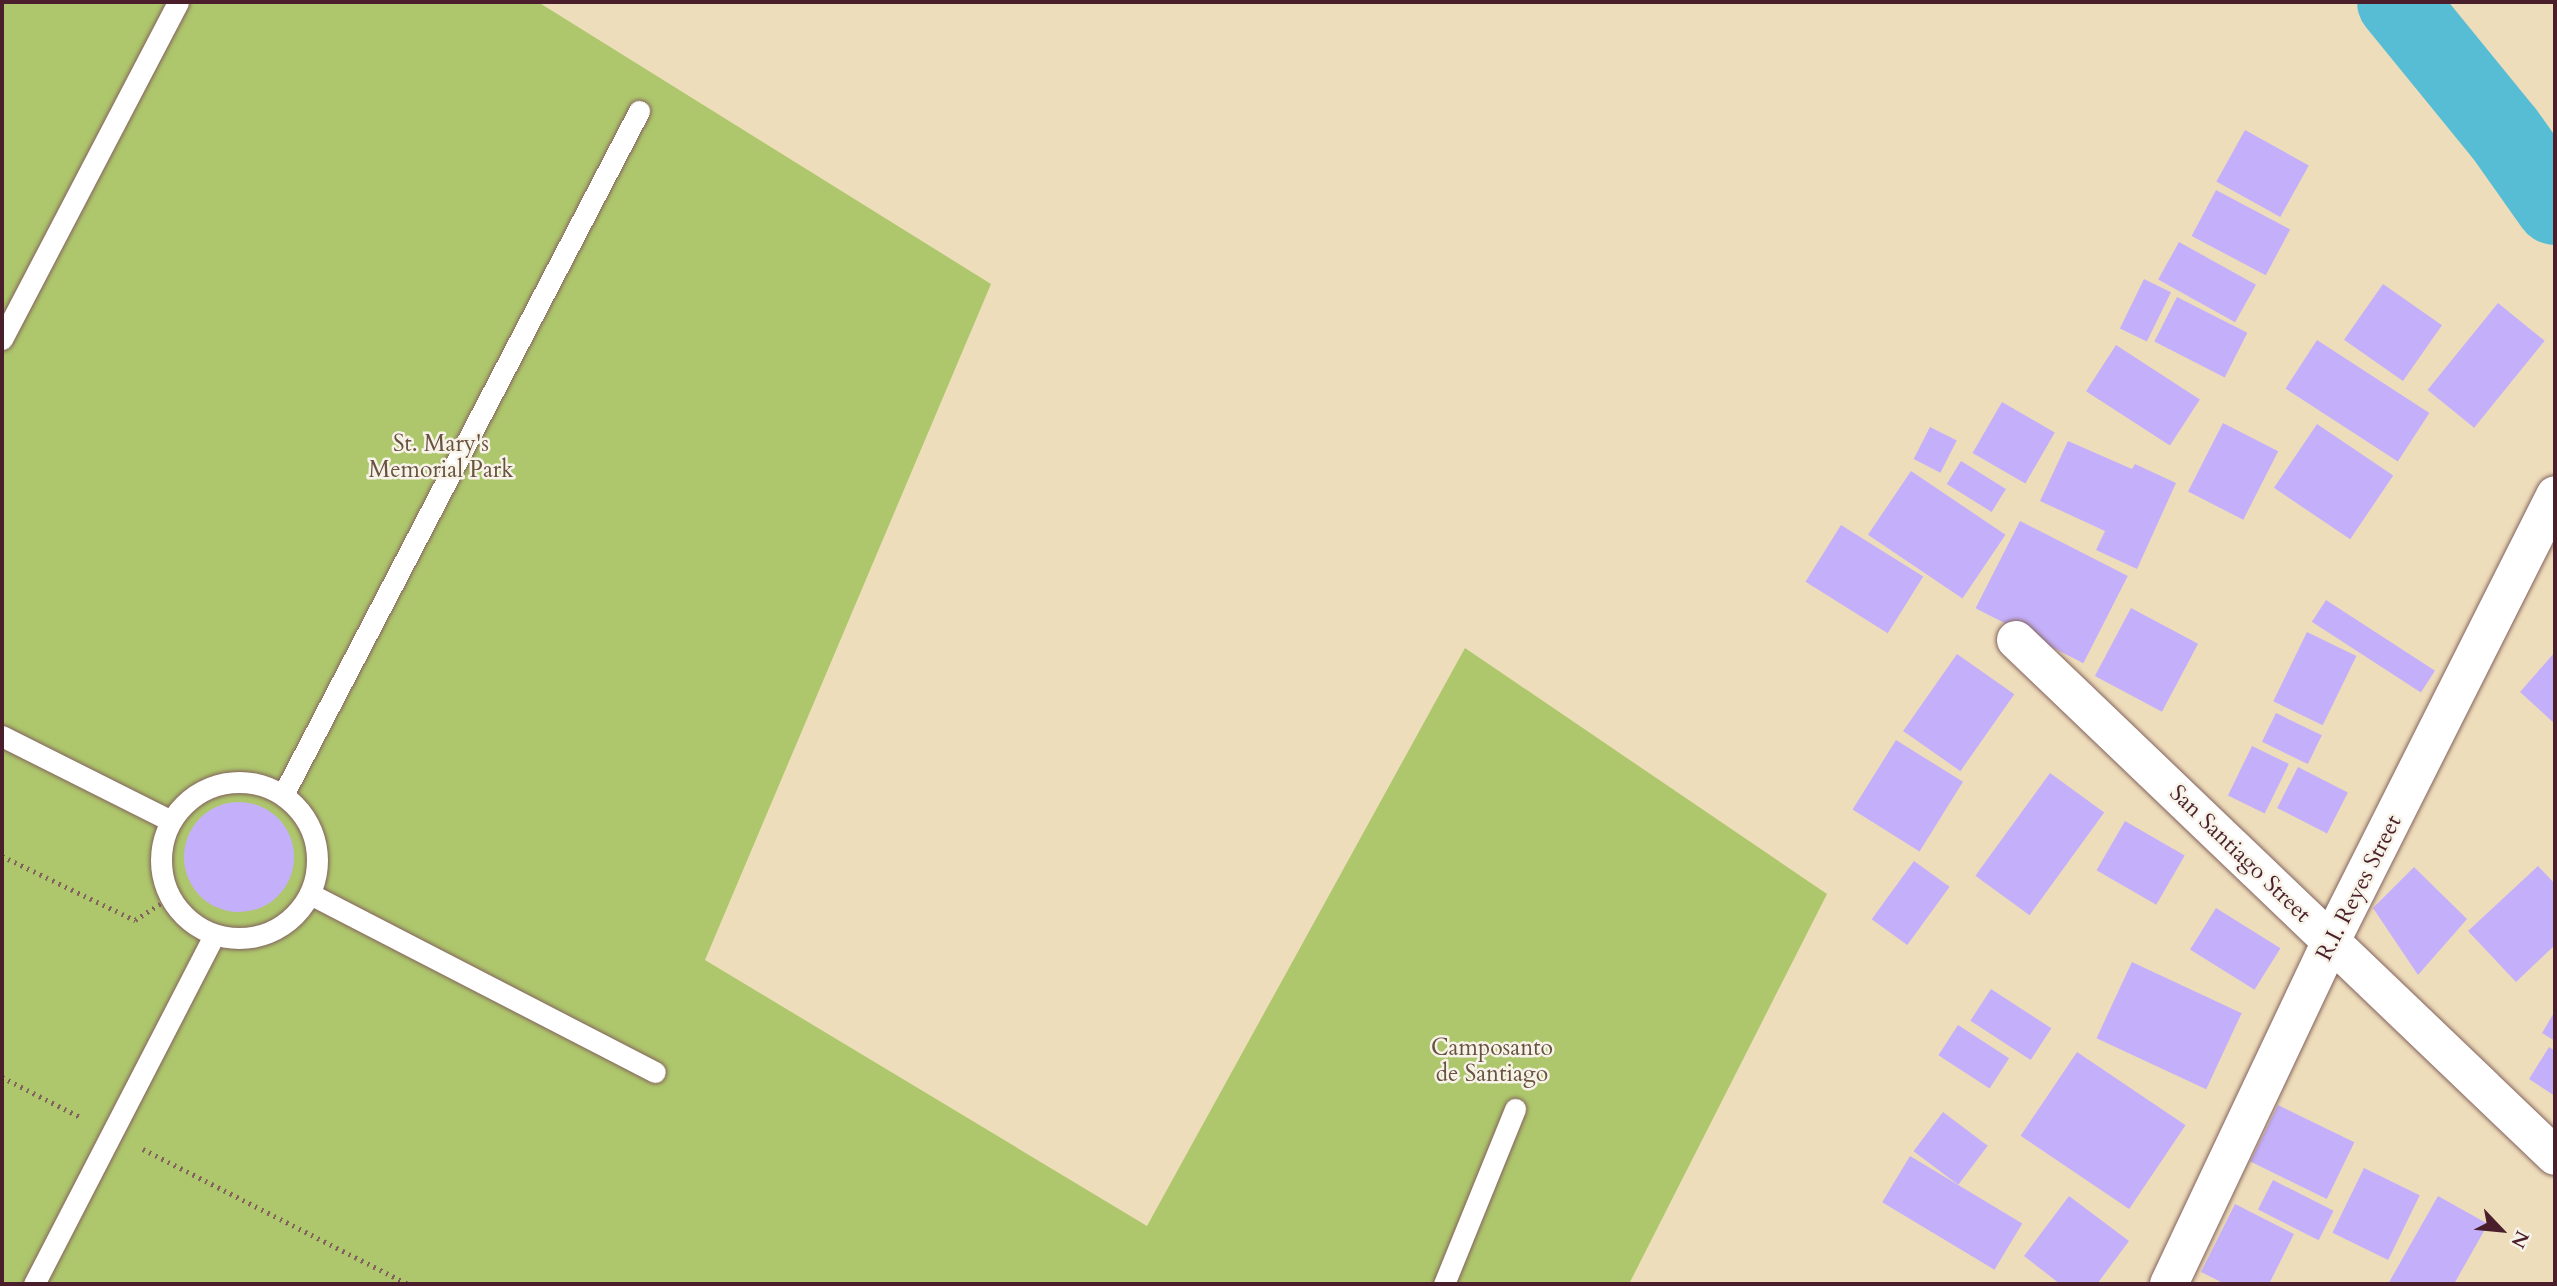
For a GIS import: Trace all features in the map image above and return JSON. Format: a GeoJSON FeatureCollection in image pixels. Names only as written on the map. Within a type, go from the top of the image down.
{"type":"FeatureCollection","features":[{"type":"Feature","properties":{"kind":"street","name":"R.I. Reyes Street"},"geometry":{"type":"LineString","coordinates":[[2169,1284],[2331,941],[2551,518]]}},
{"type":"Feature","properties":{"kind":"street","name":"San Santiago Street"},"geometry":{"type":"LineString","coordinates":[[2016,640],[2555,1156]]}},
{"type":"Feature","properties":{"kind":"lane"},"geometry":{"type":"LineString","coordinates":[[2,339],[178,2]]}},
{"type":"Feature","properties":{"kind":"lane"},"geometry":{"type":"LineString","coordinates":[[284,793],[639,111]]}},
{"type":"Feature","properties":{"kind":"lane"},"geometry":{"type":"LineString","coordinates":[[2,736],[169,820]]}},
{"type":"Feature","properties":{"kind":"lane"},"geometry":{"type":"LineString","coordinates":[[242,780],[284,793],[308,821],[312,833],[318,857],[310,894],[286,923],[251,938],[214,935],[188,921],[169,898],[159,859],[169,820],[200,790],[242,780]]}},
{"type":"Feature","properties":{"kind":"lane"},"geometry":{"type":"LineString","coordinates":[[310,894],[655,1072]]}},
{"type":"Feature","properties":{"kind":"lane"},"geometry":{"type":"LineString","coordinates":[[34,1284],[214,935]]}},
{"type":"Feature","properties":{"kind":"lane"},"geometry":{"type":"LineString","coordinates":[[1444,1284],[1515,1109]]}},
{"type":"Feature","properties":{"kind":"path"},"geometry":{"type":"LineString","coordinates":[[2,856],[135,920],[169,898]]}},
{"type":"Feature","properties":{"kind":"path"},"geometry":{"type":"LineString","coordinates":[[2,1077],[408,1284]]}},
{"type":"Feature","properties":{"kind":"green space","name":"St. Mary's Memorial Park"},"geometry":{"type":"Polygon","coordinates":[[[2,2],[538,2],[991,284],[705,960],[1147,1226],[1465,648],[1827,894],[1629,1284],[2,1284],[2,2]]]}},
{"type":"Feature","properties":{"kind":"building"},"geometry":{"type":"Polygon","coordinates":[[[2245,130],[2309,165],[2280,217],[2216,182],[2245,130]]]}},
{"type":"Feature","properties":{"kind":"building"},"geometry":{"type":"Polygon","coordinates":[[[2216,190],[2290,229],[2266,275],[2192,236],[2216,190]]]}},
{"type":"Feature","properties":{"kind":"building"},"geometry":{"type":"Polygon","coordinates":[[[2179,242],[2256,285],[2235,322],[2158,280],[2179,242]]]}},
{"type":"Feature","properties":{"kind":"building"},"geometry":{"type":"Polygon","coordinates":[[[2144,279],[2171,292],[2147,342],[2120,328],[2144,279]]]}},
{"type":"Feature","properties":{"kind":"building"},"geometry":{"type":"Polygon","coordinates":[[[2383,284],[2442,325],[2403,381],[2344,340],[2383,284]]]}},
{"type":"Feature","properties":{"kind":"building"},"geometry":{"type":"Polygon","coordinates":[[[2177,297],[2247,333],[2225,377],[2154,342],[2177,297]]]}},
{"type":"Feature","properties":{"kind":"building"},"geometry":{"type":"Polygon","coordinates":[[[2498,303],[2545,341],[2474,428],[2428,390],[2498,303]]]}},
{"type":"Feature","properties":{"kind":"building"},"geometry":{"type":"Polygon","coordinates":[[[2317,340],[2429,413],[2398,462],[2285,389],[2317,340]]]}},
{"type":"Feature","properties":{"kind":"building"},"geometry":{"type":"Polygon","coordinates":[[[2116,345],[2200,399],[2170,446],[2086,391],[2116,345]]]}},
{"type":"Feature","properties":{"kind":"building"},"geometry":{"type":"Polygon","coordinates":[[[2002,402],[2055,432],[2025,484],[1972,453],[2002,402]]]}},
{"type":"Feature","properties":{"kind":"building"},"geometry":{"type":"Polygon","coordinates":[[[2223,423],[2278,451],[2243,520],[2188,492],[2223,423]]]}},
{"type":"Feature","properties":{"kind":"building"},"geometry":{"type":"Polygon","coordinates":[[[2317,424],[2393,475],[2350,539],[2274,488],[2317,424]]]}},
{"type":"Feature","properties":{"kind":"building"},"geometry":{"type":"Polygon","coordinates":[[[1930,427],[1957,441],[1940,473],[1914,459],[1930,427]]]}},
{"type":"Feature","properties":{"kind":"building"},"geometry":{"type":"Polygon","coordinates":[[[2068,441],[2132,469],[2135,464],[2176,483],[2137,569],[2096,550],[2105,531],[2040,501],[2068,441]]]}},
{"type":"Feature","properties":{"kind":"building"},"geometry":{"type":"Polygon","coordinates":[[[1961,461],[2006,489],[1992,512],[1947,484],[1961,461]]]}},
{"type":"Feature","properties":{"kind":"building"},"geometry":{"type":"Polygon","coordinates":[[[1911,471],[2006,535],[1962,599],[1868,535],[1911,471]]]}},
{"type":"Feature","properties":{"kind":"building"},"geometry":{"type":"Polygon","coordinates":[[[2020,521],[2128,576],[2083,663],[1976,608],[2020,521]]]}},
{"type":"Feature","properties":{"kind":"building"},"geometry":{"type":"Polygon","coordinates":[[[1841,525],[1923,576],[1888,633],[1805,582],[1841,525]]]}},
{"type":"Feature","properties":{"kind":"building"},"geometry":{"type":"Polygon","coordinates":[[[2326,600],[2435,671],[2421,693],[2312,622],[2326,600]]]}},
{"type":"Feature","properties":{"kind":"building"},"geometry":{"type":"Polygon","coordinates":[[[2131,608],[2198,644],[2162,712],[2095,676],[2131,608]]]}},
{"type":"Feature","properties":{"kind":"building"},"geometry":{"type":"Polygon","coordinates":[[[2307,632],[2356,656],[2323,725],[2273,701],[2307,632]]]}},
{"type":"Feature","properties":{"kind":"building"},"geometry":{"type":"Polygon","coordinates":[[[2555,652],[2555,724],[2520,692],[2555,652]]]}},
{"type":"Feature","properties":{"kind":"building"},"geometry":{"type":"Polygon","coordinates":[[[1957,654],[2014,694],[1960,771],[1903,731],[1957,654]]]}},
{"type":"Feature","properties":{"kind":"building"},"geometry":{"type":"Polygon","coordinates":[[[2276,713],[2322,735],[2308,764],[2262,742],[2276,713]]]}},
{"type":"Feature","properties":{"kind":"building"},"geometry":{"type":"Polygon","coordinates":[[[1896,740],[1963,782],[1920,851],[1853,810],[1896,740]]]}},
{"type":"Feature","properties":{"kind":"building"},"geometry":{"type":"Polygon","coordinates":[[[2252,746],[2289,764],[2265,813],[2228,795],[2252,746]]]}},
{"type":"Feature","properties":{"kind":"building"},"geometry":{"type":"Polygon","coordinates":[[[2298,767],[2348,792],[2327,833],[2277,808],[2298,767]]]}},
{"type":"Feature","properties":{"kind":"building"},"geometry":{"type":"Polygon","coordinates":[[[2050,773],[2104,812],[2030,915],[1975,876],[2050,773]]]}},
{"type":"Feature","properties":{"kind":"building"},"geometry":{"type":"Polygon","coordinates":[[[239,802],[260,806],[278,818],[290,836],[294,857],[290,878],[278,896],[260,908],[239,912],[218,908],[200,896],[188,878],[184,857],[188,836],[200,818],[218,806],[239,802]]]}},
{"type":"Feature","properties":{"kind":"building"},"geometry":{"type":"Polygon","coordinates":[[[2125,821],[2185,856],[2156,905],[2096,870],[2125,821]]]}},
{"type":"Feature","properties":{"kind":"building"},"geometry":{"type":"Polygon","coordinates":[[[1914,861],[1950,887],[1907,945],[1872,919],[1914,861]]]}},
{"type":"Feature","properties":{"kind":"building"},"geometry":{"type":"Polygon","coordinates":[[[2538,866],[2555,884],[2555,945],[2516,982],[2468,931],[2538,866]]]}},
{"type":"Feature","properties":{"kind":"building"},"geometry":{"type":"Polygon","coordinates":[[[2414,867],[2467,919],[2418,975],[2373,908],[2414,867]]]}},
{"type":"Feature","properties":{"kind":"building"},"geometry":{"type":"Polygon","coordinates":[[[2216,908],[2280,948],[2254,990],[2190,950],[2216,908]]]}},
{"type":"Feature","properties":{"kind":"building"},"geometry":{"type":"Polygon","coordinates":[[[2132,962],[2242,1013],[2206,1089],[2097,1038],[2132,962]]]}},
{"type":"Feature","properties":{"kind":"building"},"geometry":{"type":"Polygon","coordinates":[[[1991,989],[2051,1028],[2031,1060],[1970,1021],[1991,989]]]}},
{"type":"Feature","properties":{"kind":"building"},"geometry":{"type":"Polygon","coordinates":[[[2555,1011],[2555,1041],[2542,1033],[2555,1011]]]}},
{"type":"Feature","properties":{"kind":"building"},"geometry":{"type":"Polygon","coordinates":[[[1958,1025],[2009,1058],[1990,1088],[1938,1055],[1958,1025]]]}},
{"type":"Feature","properties":{"kind":"building"},"geometry":{"type":"Polygon","coordinates":[[[2549,1047],[2555,1051],[2555,1096],[2529,1079],[2549,1047]]]}},
{"type":"Feature","properties":{"kind":"building"},"geometry":{"type":"Polygon","coordinates":[[[2077,1052],[2186,1125],[2129,1209],[2021,1136],[2077,1052]]]}},
{"type":"Feature","properties":{"kind":"building"},"geometry":{"type":"Polygon","coordinates":[[[2278,1105],[2354,1142],[2327,1199],[2250,1162],[2278,1105]]]}},
{"type":"Feature","properties":{"kind":"building"},"geometry":{"type":"Polygon","coordinates":[[[1943,1112],[1988,1146],[1958,1185],[1914,1151],[1943,1112]]]}},
{"type":"Feature","properties":{"kind":"building"},"geometry":{"type":"Polygon","coordinates":[[[1910,1156],[2022,1223],[1994,1270],[1882,1202],[1910,1156]]]}},
{"type":"Feature","properties":{"kind":"building"},"geometry":{"type":"Polygon","coordinates":[[[2364,1168],[2420,1195],[2388,1260],[2332,1233],[2364,1168]]]}},
{"type":"Feature","properties":{"kind":"building"},"geometry":{"type":"Polygon","coordinates":[[[2273,1180],[2334,1211],[2319,1240],[2258,1209],[2273,1180]]]}},
{"type":"Feature","properties":{"kind":"building"},"geometry":{"type":"Polygon","coordinates":[[[2069,1196],[2129,1241],[2097,1284],[2060,1284],[2024,1256],[2069,1196]]]}},
{"type":"Feature","properties":{"kind":"building"},"geometry":{"type":"Polygon","coordinates":[[[2438,1196],[2488,1224],[2454,1284],[2388,1284],[2438,1196]]]}},
{"type":"Feature","properties":{"kind":"building"},"geometry":{"type":"Polygon","coordinates":[[[2235,1204],[2294,1234],[2269,1284],[2225,1284],[2201,1272],[2235,1204]]]}},
{"type":"Feature","properties":{"kind":"waterway"},"geometry":{"type":"LineString","coordinates":[[2397,2],[2504,133],[2555,205]]}},
{"type":"Feature","properties":{"kind":"park label","name":"Camposanto de Santiago"},"geometry":{"type":"Point","coordinates":[1492,1061]}}]}
